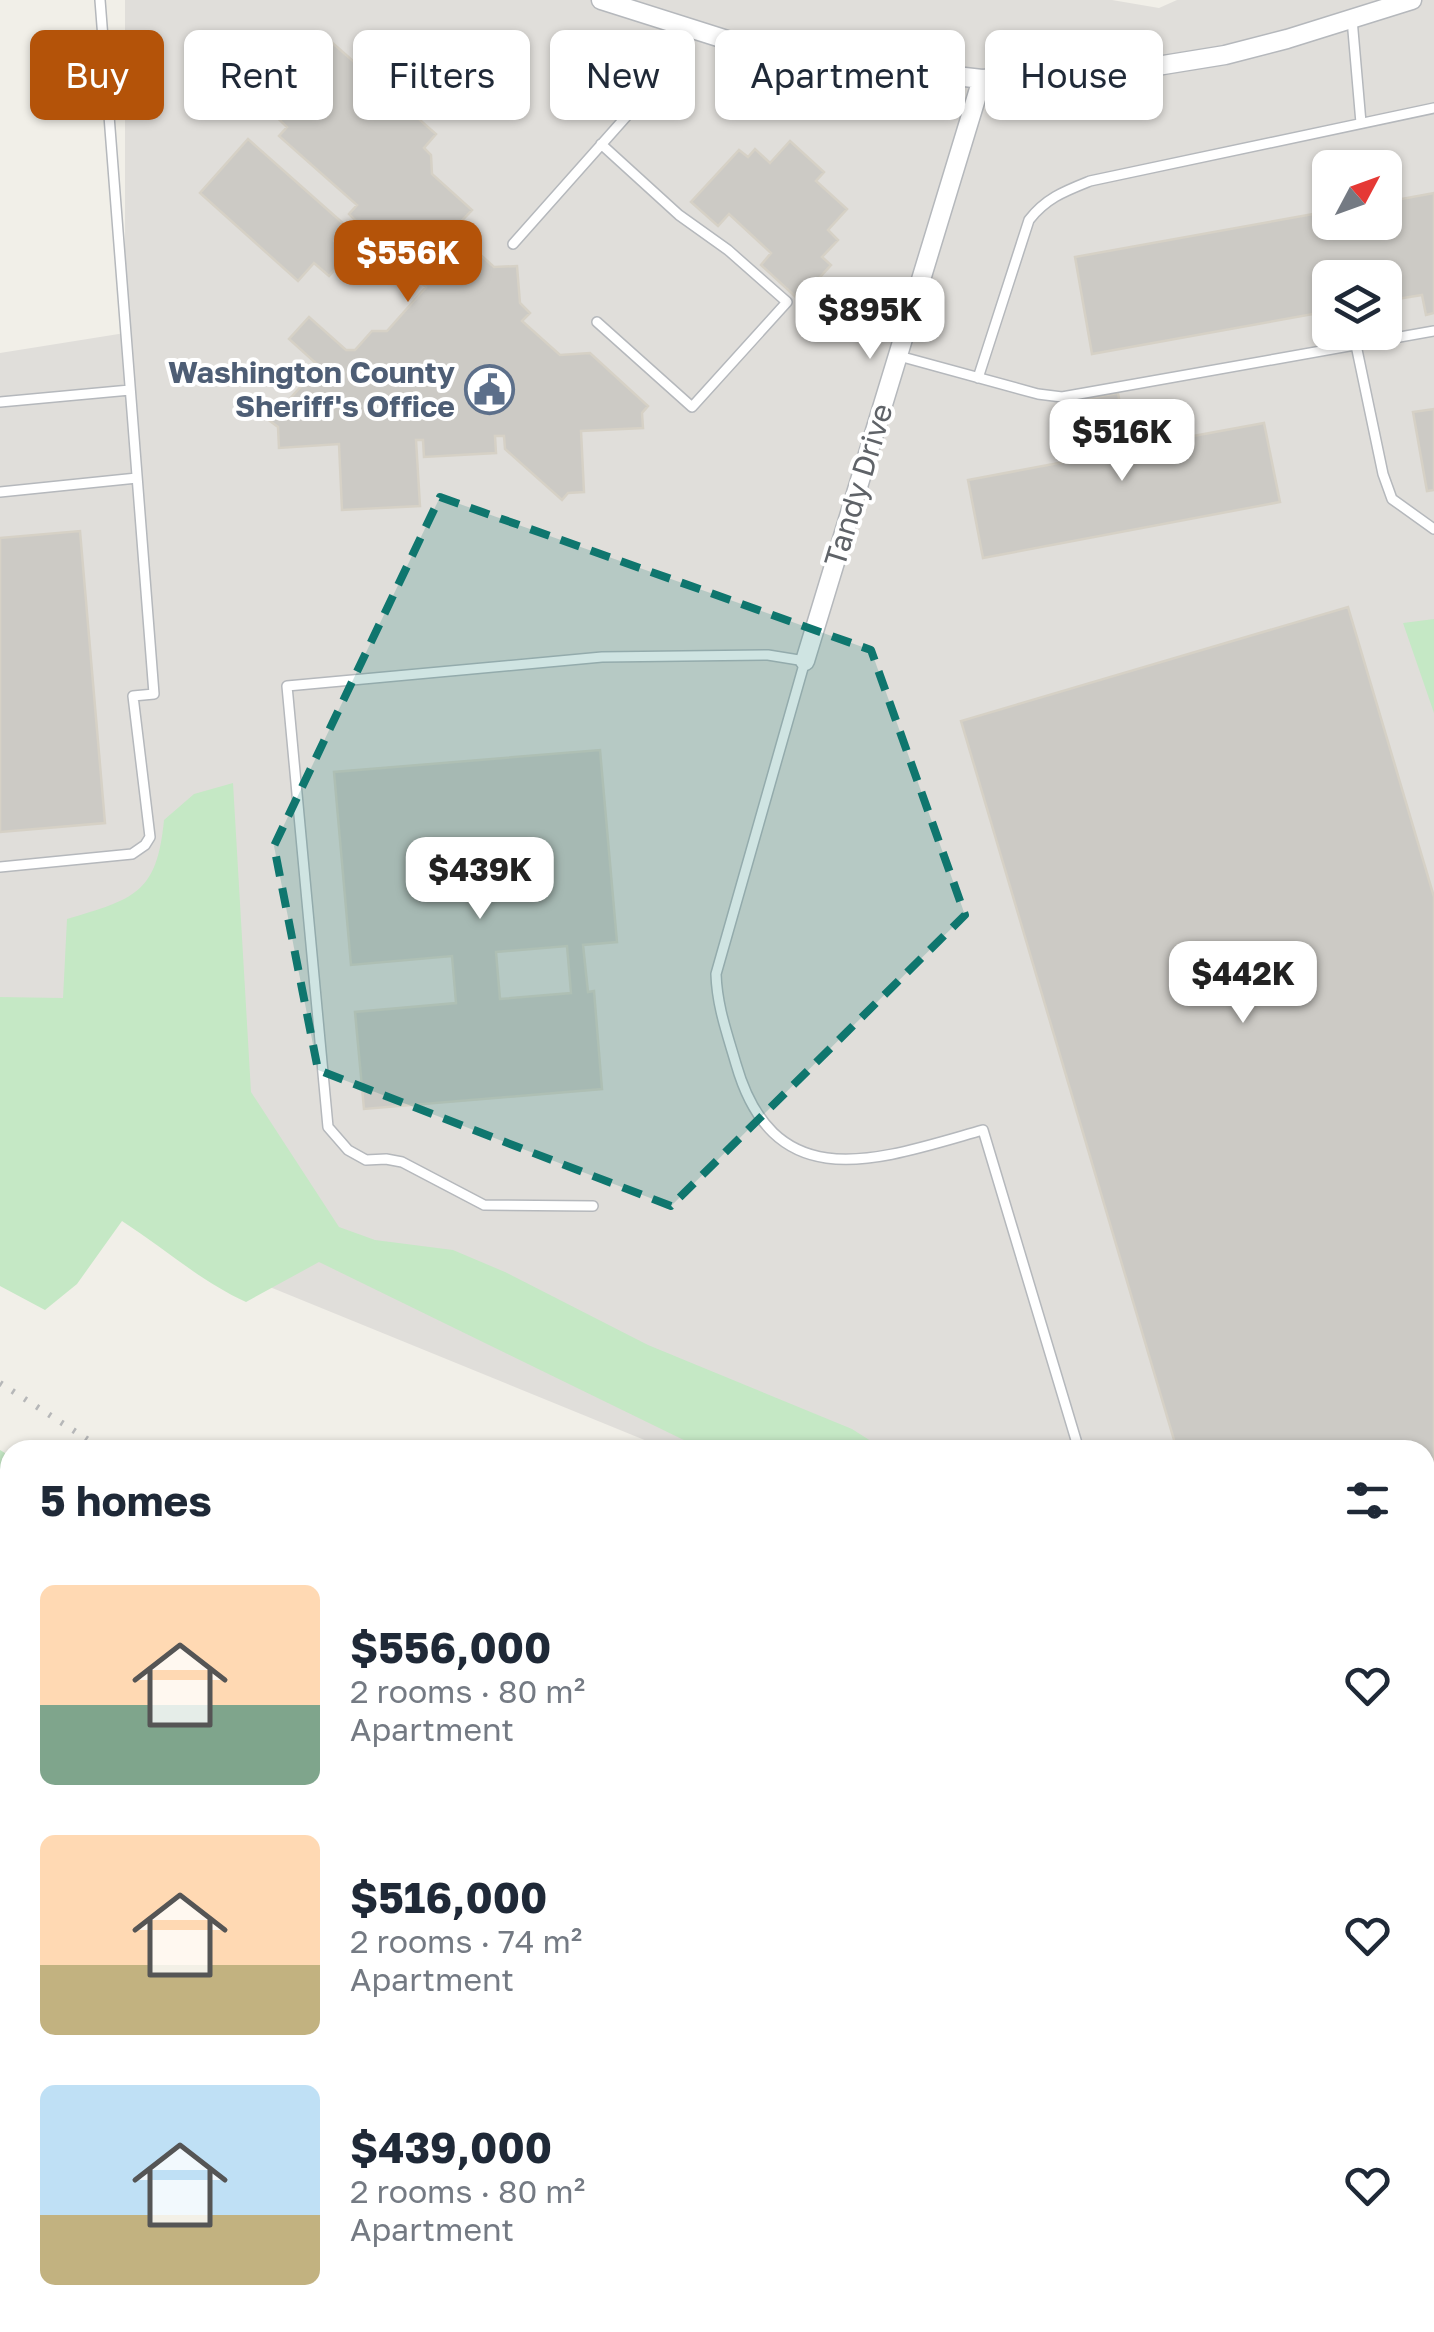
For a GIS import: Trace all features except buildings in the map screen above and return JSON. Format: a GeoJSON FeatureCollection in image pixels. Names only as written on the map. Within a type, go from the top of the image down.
{"type":"FeatureCollection","features":[{"type":"Feature","properties":{"kind":"street"},"geometry":{"type":"LineString","coordinates":[[601,0],[740,44],[824,61],[982,79],[1150,67],[1206,58],[1287,39],[1412,0]]}},
{"type":"Feature","properties":{"kind":"street","name":"Tandy Drive"},"geometry":{"type":"LineString","coordinates":[[805,661],[982,79]]}},
{"type":"Feature","properties":{"kind":"lane"},"geometry":{"type":"LineString","coordinates":[[0,868],[132,854],[146,845],[150,837],[133,696],[154,694],[100,0]]}},
{"type":"Feature","properties":{"kind":"lane"},"geometry":{"type":"LineString","coordinates":[[1352,19],[1361,123]]}},
{"type":"Feature","properties":{"kind":"lane"},"geometry":{"type":"LineString","coordinates":[[512,244],[647,89],[679,26]]}},
{"type":"Feature","properties":{"kind":"lane"},"geometry":{"type":"LineString","coordinates":[[978,378],[1030,220],[1054,196],[1090,181],[1434,108]]}},
{"type":"Feature","properties":{"kind":"lane"},"geometry":{"type":"LineString","coordinates":[[597,322],[692,407],[787,302],[728,250],[679,215],[601,144]]}},
{"type":"Feature","properties":{"kind":"lane"},"geometry":{"type":"LineString","coordinates":[[1402,337],[1434,331]]}},
{"type":"Feature","properties":{"kind":"lane"},"geometry":{"type":"LineString","coordinates":[[897,355],[1038,394],[1062,397],[1328,350]]}},
{"type":"Feature","properties":{"kind":"lane"},"geometry":{"type":"LineString","coordinates":[[1357,350],[1383,474],[1392,499],[1434,530]]}},
{"type":"Feature","properties":{"kind":"lane"},"geometry":{"type":"LineString","coordinates":[[0,402],[130,390]]}},
{"type":"Feature","properties":{"kind":"lane"},"geometry":{"type":"LineString","coordinates":[[0,492],[137,478]]}},
{"type":"Feature","properties":{"kind":"lane"},"geometry":{"type":"LineString","coordinates":[[593,1206],[484,1205],[402,1162],[386,1158],[366,1160],[348,1150],[328,1127],[287,686],[602,657],[768,655],[805,661],[716,974],[717,1001],[745,1096],[764,1126],[811,1156],[864,1160],[983,1130],[1076,1440]]}},
{"type":"Feature","properties":{"kind":"highlighted area"},"geometry":{"type":"Polygon","coordinates":[[[440,497],[871,650],[965,915],[671,1206],[318,1070],[274,846],[440,497]]]}},
{"type":"Feature","properties":{"kind":"shaded area"},"geometry":{"type":"Polygon","coordinates":[[[125,0],[1112,0],[1159,8],[1177,0],[1434,0],[1434,1440],[645,1440],[260,1283],[0,1163],[0,353],[125,333],[125,120],[164,120],[164,30],[125,30],[125,0]]]}},
{"type":"Feature","properties":{"kind":"green space"},"geometry":{"type":"Polygon","coordinates":[[[1434,619],[1434,713],[1403,623],[1434,619]]]}},
{"type":"Feature","properties":{"kind":"green space"},"geometry":{"type":"Polygon","coordinates":[[[233,783],[251,1092],[339,1227],[375,1240],[453,1250],[648,1345],[852,1429],[869,1440],[684,1440],[319,1262],[246,1302],[122,1221],[77,1284],[45,1310],[0,1286],[0,997],[63,998],[67,919],[109,906],[138,890],[155,864],[164,820],[194,794],[233,783]]]}},
{"type":"Feature","properties":{"kind":"railway"},"geometry":{"type":"LineString","coordinates":[[0,1383],[88,1440]]}},
{"type":"Feature","properties":{"kind":"place","name":"Washington County Sheriff's Office"},"geometry":{"type":"Point","coordinates":[490,389]}}]}
